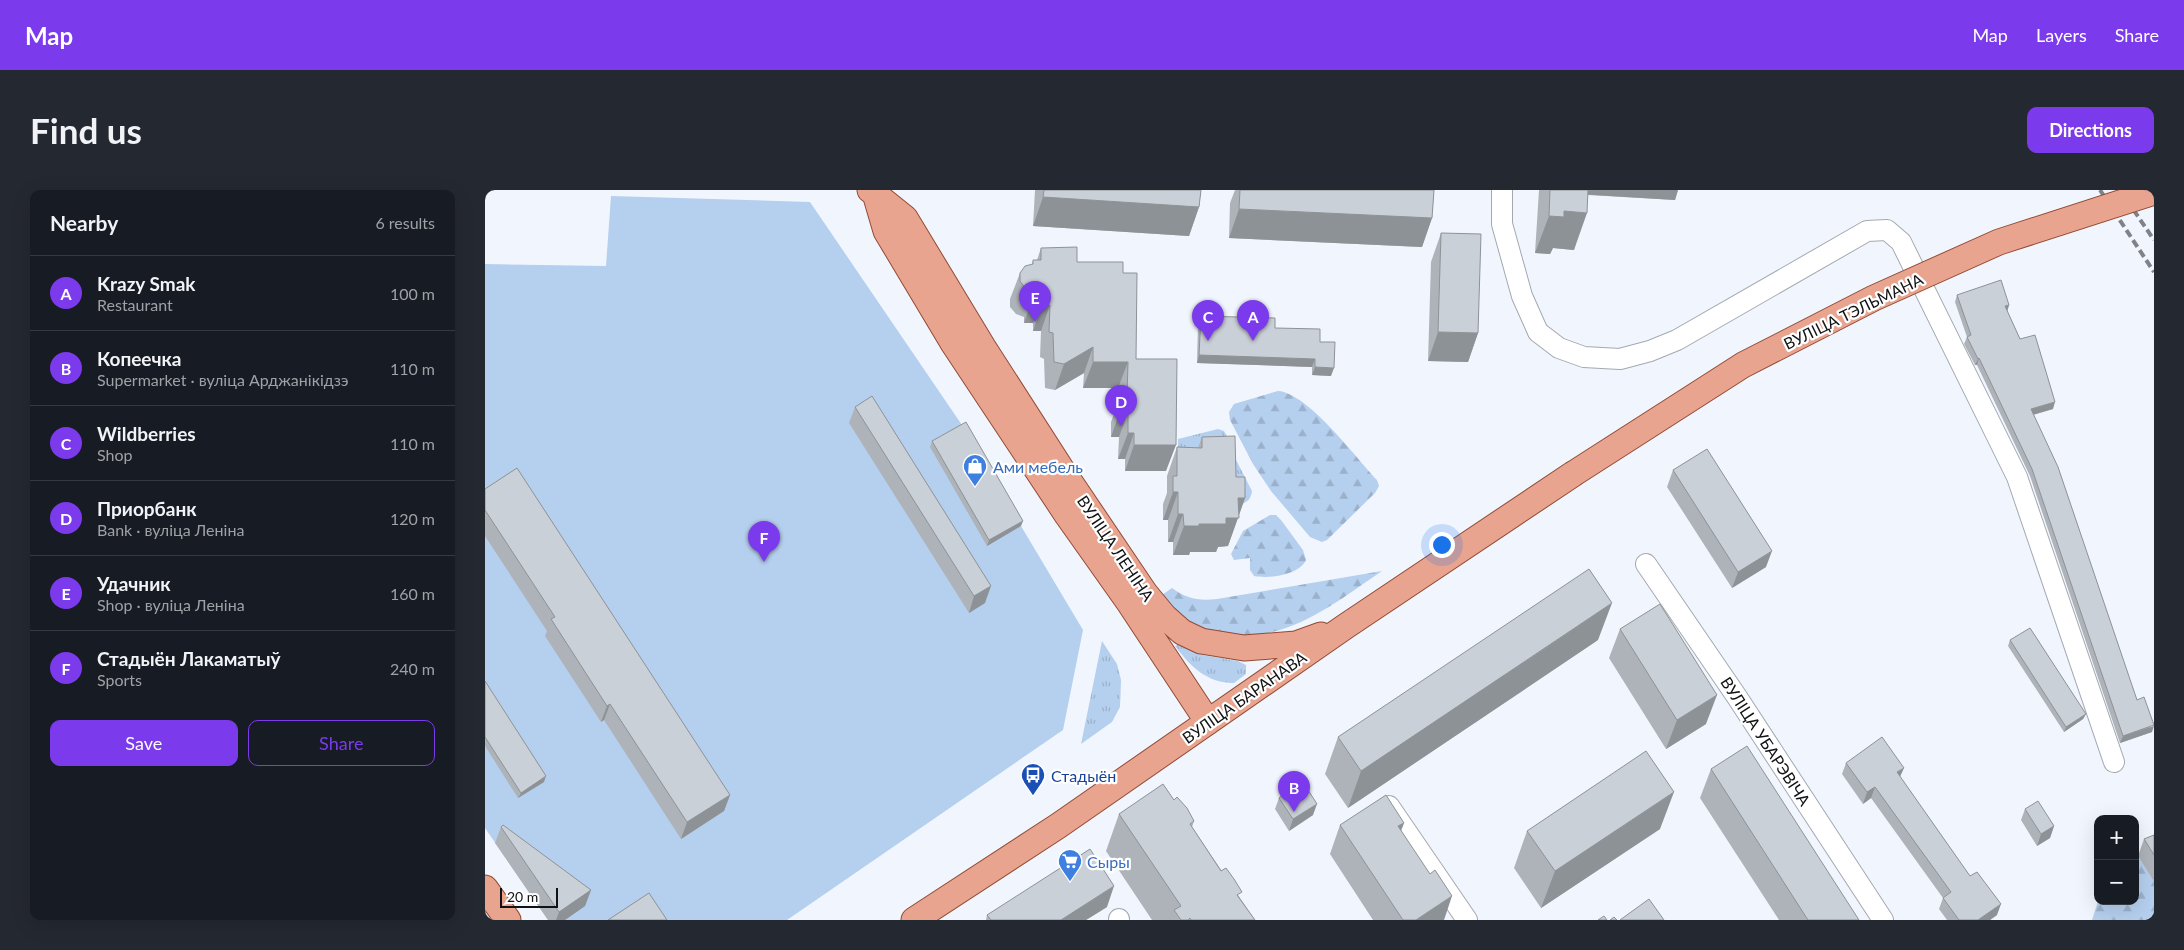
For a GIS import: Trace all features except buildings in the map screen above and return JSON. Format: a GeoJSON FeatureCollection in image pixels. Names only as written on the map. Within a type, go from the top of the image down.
{"type":"FeatureCollection","features":[{"type":"Feature","properties":{"kind":"main road","name":"ВУЛІЦА ТЭЛЬМАНА"},"geometry":{"type":"LineString","coordinates":[[1573,474],[1743,365],[1874,298],[1999,242],[2154,192]]}},
{"type":"Feature","properties":{"kind":"main road","name":"ВУЛІЦА ЛЕНІНА"},"geometry":{"type":"LineString","coordinates":[[873,193],[905,218],[983,347],[1064,472],[1145,593],[1164,616],[1182,632],[1201,641],[1244,648],[1296,644],[1345,626]]}},
{"type":"Feature","properties":{"kind":"main road","name":"ВУЛІЦА ЛЕНІНА"},"geometry":{"type":"LineString","coordinates":[[873,193],[886,232],[953,343],[1067,516],[1130,604],[1208,722]]}},
{"type":"Feature","properties":{"kind":"main road","name":"ВУЛІЦА БАРАНАВА"},"geometry":{"type":"LineString","coordinates":[[914,920],[1041,837],[1345,626],[1573,474]]}},
{"type":"Feature","properties":{"kind":"main road"},"geometry":{"type":"LineString","coordinates":[[485,888],[508,920]]}},
{"type":"Feature","properties":{"kind":"street"},"geometry":{"type":"LineString","coordinates":[[1502,190],[1502,224],[1522,296],[1538,332],[1559,348],[1584,357],[1620,359],[1650,351],[1677,340],[1867,231],[1887,230],[1901,242],[2017,477],[2114,762]]}},
{"type":"Feature","properties":{"kind":"street","name":"ВУЛІЦА УБАРЭВІЧА"},"geometry":{"type":"LineString","coordinates":[[1646,564],[1737,697],[1883,920]]}},
{"type":"Feature","properties":{"kind":"street"},"geometry":{"type":"LineString","coordinates":[[1389,806],[1467,920]]}},
{"type":"Feature","properties":{"kind":"green space"},"geometry":{"type":"Polygon","coordinates":[[[611,196],[810,202],[964,428],[987,545],[1021,526],[1083,630],[1063,730],[787,920],[548,920],[485,828],[485,264],[606,266],[611,196]]]}},
{"type":"Feature","properties":{"kind":"green space"},"geometry":{"type":"Polygon","coordinates":[[[1278,391],[1290,395],[1303,403],[1331,428],[1377,480],[1379,486],[1375,493],[1327,540],[1322,542],[1310,537],[1271,491],[1253,464],[1230,420],[1229,412],[1234,404],[1278,391]]]}},
{"type":"Feature","properties":{"kind":"green space"},"geometry":{"type":"Polygon","coordinates":[[[1218,429],[1224,431],[1230,442],[1178,456],[1178,439],[1218,429]]]}},
{"type":"Feature","properties":{"kind":"green space"},"geometry":{"type":"Polygon","coordinates":[[[1232,452],[1252,491],[1251,497],[1238,506],[1232,452]]]}},
{"type":"Feature","properties":{"kind":"green space"},"geometry":{"type":"Polygon","coordinates":[[[1270,515],[1276,515],[1281,520],[1303,550],[1306,560],[1297,569],[1283,575],[1254,576],[1250,570],[1250,558],[1234,560],[1231,554],[1243,531],[1270,515]]]}},
{"type":"Feature","properties":{"kind":"green space"},"geometry":{"type":"Polygon","coordinates":[[[1382,571],[1308,619],[1267,633],[1246,636],[1211,632],[1195,626],[1159,597],[1172,588],[1183,595],[1193,598],[1204,600],[1217,599],[1382,571]]]}},
{"type":"Feature","properties":{"kind":"green space"},"geometry":{"type":"Polygon","coordinates":[[[1102,641],[1117,664],[1121,680],[1120,707],[1112,722],[1081,744],[1102,641]]]}},
{"type":"Feature","properties":{"kind":"green space"},"geometry":{"type":"Polygon","coordinates":[[[1181,643],[1202,655],[1238,661],[1246,665],[1246,674],[1234,683],[1208,677],[1187,661],[1175,646],[1181,643]]]}},
{"type":"Feature","properties":{"kind":"green space"},"geometry":{"type":"Polygon","coordinates":[[[2139,858],[2154,882],[2154,920],[2092,920],[2097,905],[2139,905],[2139,858]]]}},
{"type":"Feature","properties":{"kind":"railway"},"geometry":{"type":"LineString","coordinates":[[2100,190],[2154,272]]}},
{"type":"Feature","properties":{"kind":"railway"},"geometry":{"type":"LineString","coordinates":[[2120,190],[2154,240]]}},
{"type":"Feature","properties":{"kind":"place","name":"Удачник"},"geometry":{"type":"Point","coordinates":[1035,322]}},
{"type":"Feature","properties":{"kind":"place","name":"Wildberries"},"geometry":{"type":"Point","coordinates":[1208,341]}},
{"type":"Feature","properties":{"kind":"place","name":"Krazy Smak"},"geometry":{"type":"Point","coordinates":[1253,341]}},
{"type":"Feature","properties":{"kind":"place","name":"Приорбанк"},"geometry":{"type":"Point","coordinates":[1121,426]}},
{"type":"Feature","properties":{"kind":"place","name":"Ами мебель"},"geometry":{"type":"Point","coordinates":[975,487]}},
{"type":"Feature","properties":{"kind":"place","name":"Стадыён Лакаматыў"},"geometry":{"type":"Point","coordinates":[764,562]}},
{"type":"Feature","properties":{"kind":"place","name":"Стадыён"},"geometry":{"type":"Point","coordinates":[1033,796]}},
{"type":"Feature","properties":{"kind":"place","name":"Копеечка"},"geometry":{"type":"Point","coordinates":[1294,812]}},
{"type":"Feature","properties":{"kind":"place","name":"Сыры"},"geometry":{"type":"Point","coordinates":[1070,882]}}]}
